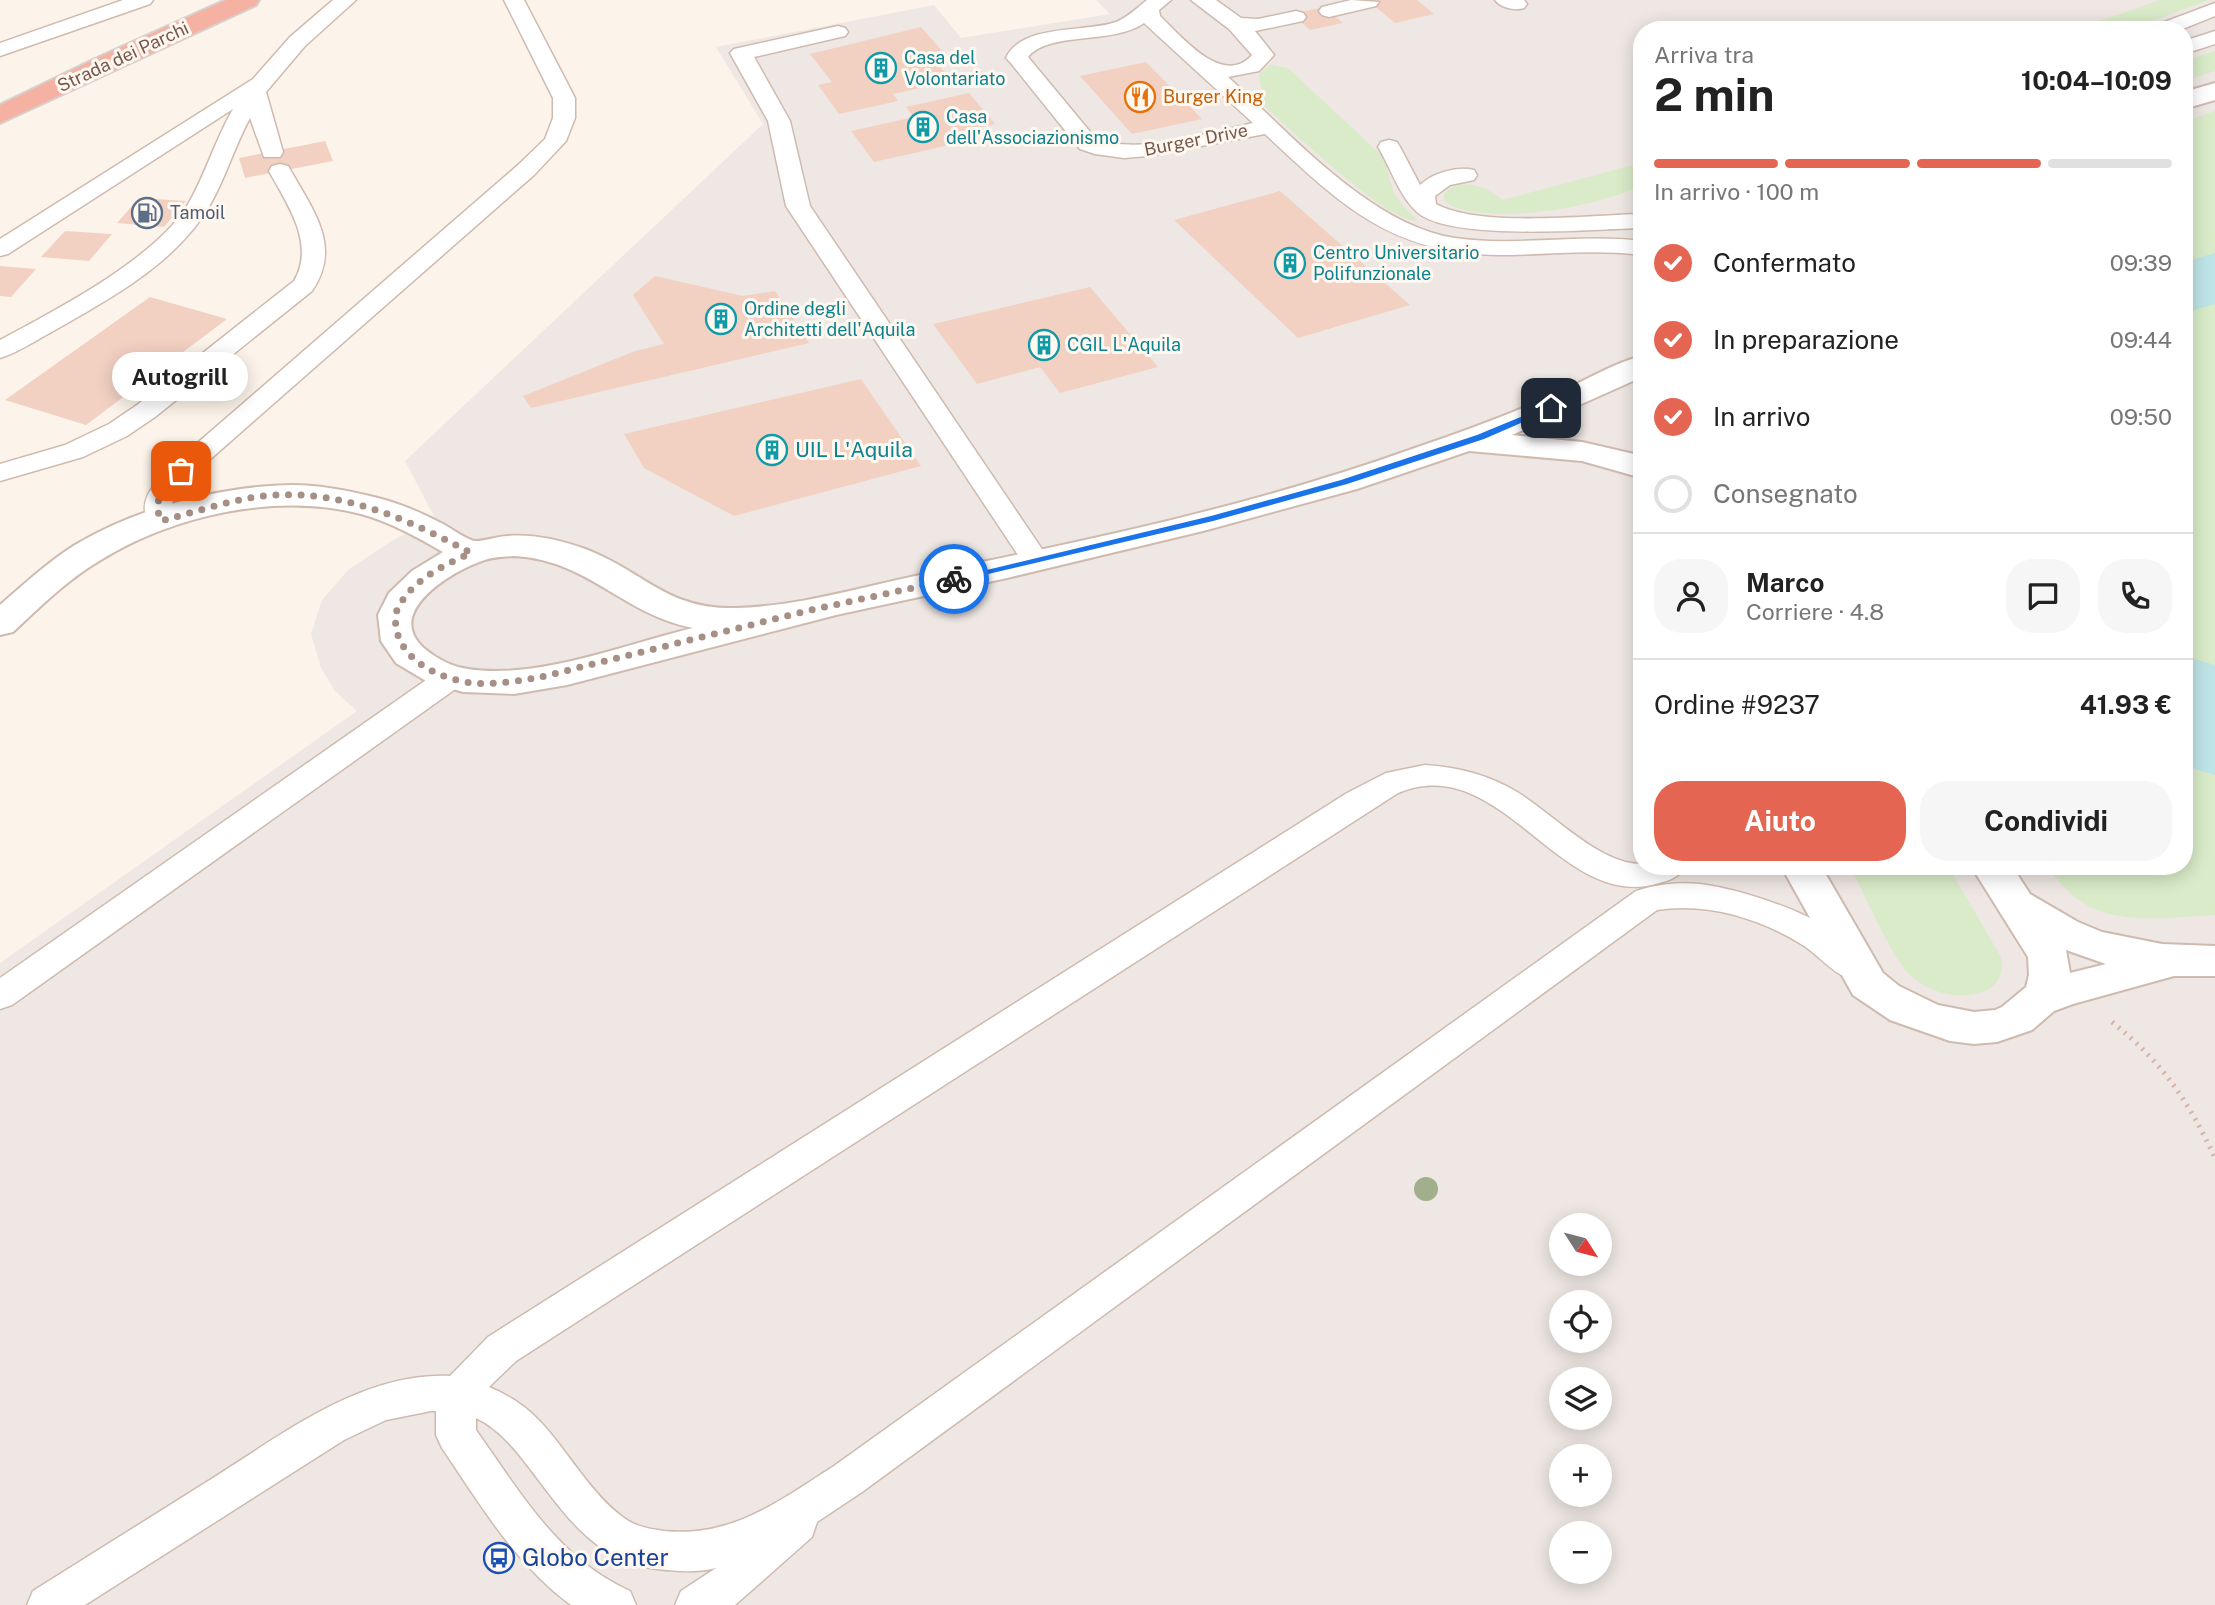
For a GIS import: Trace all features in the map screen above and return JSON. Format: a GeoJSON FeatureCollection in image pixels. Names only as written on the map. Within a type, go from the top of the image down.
{"type":"FeatureCollection","features":[{"type":"Feature","properties":{"kind":"highway","name":"Strada dei Parchi"},"geometry":{"type":"LineString","coordinates":[[0,88],[191,0]]}},
{"type":"Feature","properties":{"kind":"highway","name":"Strada dei Parchi"},"geometry":{"type":"LineString","coordinates":[[0,115],[106,63],[247,0]]}},
{"type":"Feature","properties":{"kind":"street"},"geometry":{"type":"LineString","coordinates":[[2193,98],[2215,91]]}},
{"type":"Feature","properties":{"kind":"street"},"geometry":{"type":"LineString","coordinates":[[811,610],[731,619],[691,616],[659,605],[596,567],[561,551],[519,544],[471,553],[431,573],[411,590],[397,609],[397,634],[402,648],[414,660],[450,678],[472,683],[527,680],[811,610],[1036,561],[1213,518],[1344,482],[1537,415],[1633,369]]}},
{"type":"Feature","properties":{"kind":"street"},"geometry":{"type":"LineString","coordinates":[[1453,446],[1497,444],[1558,448],[1601,455],[1633,465]]}},
{"type":"Feature","properties":{"kind":"street"},"geometry":{"type":"LineString","coordinates":[[0,624],[48,581],[87,553],[118,536],[161,521],[256,497],[316,495],[372,506],[425,528],[471,553]]}},
{"type":"Feature","properties":{"kind":"street"},"geometry":{"type":"LineString","coordinates":[[1806,875],[1868,984],[1901,1008],[1943,1024],[1990,1027],[2028,1013],[2053,994],[2175,963]]}},
{"type":"Feature","properties":{"kind":"street"},"geometry":{"type":"LineString","coordinates":[[1997,875],[2048,955],[2053,994]]}},
{"type":"Feature","properties":{"kind":"street"},"geometry":{"type":"LineString","coordinates":[[2014,901],[2051,925],[2099,946],[2137,958],[2175,963],[2215,961]]}},
{"type":"Feature","properties":{"kind":"lane"},"geometry":{"type":"LineString","coordinates":[[0,50],[143,0]]}},
{"type":"Feature","properties":{"kind":"lane"},"geometry":{"type":"LineString","coordinates":[[0,350],[134,268],[184,226],[204,197],[234,126],[255,92],[301,38],[346,0]]}},
{"type":"Feature","properties":{"kind":"lane"},"geometry":{"type":"LineString","coordinates":[[161,521],[156,510],[159,495],[181,471],[526,170],[555,141],[564,118],[564,98],[514,0]]}},
{"type":"Feature","properties":{"kind":"lane"},"geometry":{"type":"LineString","coordinates":[[1203,1],[1237,0]]}},
{"type":"Feature","properties":{"kind":"lane"},"geometry":{"type":"LineString","coordinates":[[1199,64],[1227,71],[1253,66],[1262,60],[1262,51],[1203,1]]}},
{"type":"Feature","properties":{"kind":"lane"},"geometry":{"type":"LineString","coordinates":[[1329,11],[1369,2]]}},
{"type":"Feature","properties":{"kind":"lane"},"geometry":{"type":"LineString","coordinates":[[1158,3],[1151,19],[1364,210],[1391,226],[1421,238],[1478,247],[1601,243],[1633,247]]}},
{"type":"Feature","properties":{"kind":"lane","name":"Burger Drive"},"geometry":{"type":"LineString","coordinates":[[1158,3],[1123,27],[1038,42],[1020,51],[1017,58],[1088,144],[1101,150],[1133,152],[1270,126]]}},
{"type":"Feature","properties":{"kind":"lane"},"geometry":{"type":"LineString","coordinates":[[2184,21],[2215,9]]}},
{"type":"Feature","properties":{"kind":"lane"},"geometry":{"type":"LineString","coordinates":[[1233,24],[1258,25],[1296,18]]}},
{"type":"Feature","properties":{"kind":"lane"},"geometry":{"type":"LineString","coordinates":[[838,32],[741,53],[779,121],[797,206],[1036,561]]}},
{"type":"Feature","properties":{"kind":"lane"},"geometry":{"type":"LineString","coordinates":[[2193,45],[2215,37]]}},
{"type":"Feature","properties":{"kind":"lane"},"geometry":{"type":"LineString","coordinates":[[1250,108],[1245,80],[1253,66]]}},
{"type":"Feature","properties":{"kind":"lane"},"geometry":{"type":"LineString","coordinates":[[0,249],[270,73]]}},
{"type":"Feature","properties":{"kind":"lane"},"geometry":{"type":"LineString","coordinates":[[0,473],[74,451],[118,430],[146,411],[303,286],[312,272],[316,253],[305,220],[276,162],[259,113],[255,92]]}},
{"type":"Feature","properties":{"kind":"lane"},"geometry":{"type":"LineString","coordinates":[[1389,147],[1408,190],[1436,214],[1462,222],[1633,221]]}},
{"type":"Feature","properties":{"kind":"lane"},"geometry":{"type":"LineString","coordinates":[[1425,206],[1423,196],[1429,187],[1443,180],[1466,175]]}},
{"type":"Feature","properties":{"kind":"lane"},"geometry":{"type":"LineString","coordinates":[[1546,222],[1595,213],[1633,201]]}},
{"type":"Feature","properties":{"kind":"lane"},"geometry":{"type":"LineString","coordinates":[[0,996],[450,678]]}},
{"type":"Feature","properties":{"kind":"lane"},"geometry":{"type":"LineString","coordinates":[[48,1605],[330,1427],[367,1408],[409,1395],[502,1349],[1334,818],[1397,781],[1418,776],[1440,776],[1476,784],[1514,806],[1610,873],[1634,877],[1650,875]]}},
{"type":"Feature","properties":{"kind":"lane"},"geometry":{"type":"LineString","coordinates":[[1595,865],[1633,909]]}},
{"type":"Feature","properties":{"kind":"lane"},"geometry":{"type":"LineString","coordinates":[[1633,909],[1648,897],[1658,875]]}},
{"type":"Feature","properties":{"kind":"lane"},"geometry":{"type":"LineString","coordinates":[[409,1395],[460,1395],[483,1401],[502,1412],[527,1434],[574,1497],[611,1535],[633,1547],[663,1552],[711,1550],[764,1530],[848,1479],[1648,899],[1673,895],[1717,900],[1756,909],[1816,935],[1844,956],[1868,984]]}},
{"type":"Feature","properties":{"kind":"lane"},"geometry":{"type":"LineString","coordinates":[[502,1349],[477,1371],[460,1395],[454,1416],[456,1434],[539,1550],[573,1584],[600,1600],[615,1605]]}},
{"type":"Feature","properties":{"kind":"lane"},"geometry":{"type":"LineString","coordinates":[[696,1605],[723,1591],[744,1589],[848,1479]]}},
{"type":"Feature","properties":{"kind":"path"},"geometry":{"type":"LineString","coordinates":[[2053,994],[2142,1045],[2171,1075],[2193,1110],[2215,1158]]}},
{"type":"Feature","properties":{"kind":"shaded area"},"geometry":{"type":"Polygon","coordinates":[[[1096,0],[2215,0],[2215,1605],[0,1605],[0,963],[357,711],[335,691],[321,668],[311,634],[322,600],[348,570],[390,542],[435,518],[405,461],[763,124],[716,47],[934,5],[961,38],[1110,14],[1096,0]]]}},
{"type":"Feature","properties":{"kind":"green space"},"geometry":{"type":"Polygon","coordinates":[[[2160,0],[2209,0],[2152,21],[2100,21],[2160,0]]]}},
{"type":"Feature","properties":{"kind":"green space"},"geometry":{"type":"Polygon","coordinates":[[[2215,51],[2215,71],[2193,78],[2193,58],[2215,51]]]}},
{"type":"Feature","properties":{"kind":"green space"},"geometry":{"type":"Polygon","coordinates":[[[1270,65],[1288,68],[1380,154],[1396,197],[1417,220],[1404,218],[1363,192],[1264,106],[1259,74],[1270,65]]]}},
{"type":"Feature","properties":{"kind":"green space"},"geometry":{"type":"Polygon","coordinates":[[[2215,111],[2215,915],[2144,918],[2101,911],[2082,902],[2055,875],[2193,875],[2193,119],[2215,111]]]}},
{"type":"Feature","properties":{"kind":"green space"},"geometry":{"type":"Polygon","coordinates":[[[1633,165],[1633,189],[1571,207],[1514,214],[1487,213],[1464,210],[1446,203],[1443,195],[1457,186],[1473,185],[1503,200],[1633,165]]]}},
{"type":"Feature","properties":{"kind":"green space"},"geometry":{"type":"Polygon","coordinates":[[[1854,875],[1953,875],[2002,959],[2002,970],[1996,983],[1982,992],[1954,995],[1935,991],[1911,976],[1887,940],[1854,875]]]}},
{"type":"Feature","properties":{"kind":"building"},"geometry":{"type":"Polygon","coordinates":[[[1367,0],[1417,0],[1434,14],[1395,23],[1367,0]]]}},
{"type":"Feature","properties":{"kind":"building"},"geometry":{"type":"Polygon","coordinates":[[[1324,7],[1343,23],[1310,30],[1292,14],[1324,7]]]}},
{"type":"Feature","properties":{"kind":"building","name":"Casa del Volontariato"},"geometry":{"type":"Polygon","coordinates":[[[921,27],[943,52],[930,55],[952,81],[893,94],[898,101],[839,114],[818,85],[832,82],[810,54],[921,27]]]}},
{"type":"Feature","properties":{"kind":"building","name":"Burger King"},"geometry":{"type":"Polygon","coordinates":[[[1146,62],[1202,119],[1132,134],[1080,76],[1146,62]]]}},
{"type":"Feature","properties":{"kind":"building","name":"Casa dell'Associazionismo"},"geometry":{"type":"Polygon","coordinates":[[[969,93],[995,124],[946,135],[954,144],[874,162],[851,131],[914,117],[906,107],[969,93]]]}},
{"type":"Feature","properties":{"kind":"building"},"geometry":{"type":"Polygon","coordinates":[[[325,141],[333,161],[245,178],[239,158],[325,141]]]}},
{"type":"Feature","properties":{"kind":"building","name":"Centro Universitario Polifunzionale"},"geometry":{"type":"Polygon","coordinates":[[[1280,191],[1410,305],[1298,338],[1174,220],[1280,191]]]}},
{"type":"Feature","properties":{"kind":"building"},"geometry":{"type":"Polygon","coordinates":[[[139,198],[186,201],[164,227],[117,223],[139,198]]]}},
{"type":"Feature","properties":{"kind":"building"},"geometry":{"type":"Polygon","coordinates":[[[65,231],[112,234],[89,261],[41,257],[65,231]]]}},
{"type":"Feature","properties":{"kind":"building"},"geometry":{"type":"Polygon","coordinates":[[[0,266],[36,269],[11,297],[0,296],[0,266]]]}},
{"type":"Feature","properties":{"kind":"building","name":"Ordine degli Architetti dell'Aquila"},"geometry":{"type":"Polygon","coordinates":[[[655,276],[743,296],[775,291],[809,343],[531,408],[523,396],[635,351],[664,344],[633,295],[655,276]]]}},
{"type":"Feature","properties":{"kind":"building","name":"CGIL L'Aquila"},"geometry":{"type":"Polygon","coordinates":[[[1090,287],[1158,367],[1060,393],[1040,367],[977,384],[933,324],[1090,287]]]}},
{"type":"Feature","properties":{"kind":"building"},"geometry":{"type":"Polygon","coordinates":[[[150,297],[227,319],[86,425],[5,400],[150,297]]]}},
{"type":"Feature","properties":{"kind":"building","name":"UIL L'Aquila"},"geometry":{"type":"Polygon","coordinates":[[[861,379],[921,466],[734,516],[644,468],[624,434],[861,379]]]}},
{"type":"Feature","properties":{"kind":"waterway"},"geometry":{"type":"LineString","coordinates":[[2193,286],[2215,275]]}},
{"type":"Feature","properties":{"kind":"waterway"},"geometry":{"type":"LineString","coordinates":[[2193,703],[2215,744]]}},
{"type":"Feature","properties":{"kind":"way so far"},"geometry":{"type":"LineString","coordinates":[[181,471],[159,495],[156,510],[161,521],[256,497],[316,495],[372,506],[425,528],[471,553],[450,562],[417,584],[397,609],[395,621],[402,648],[414,660],[450,678],[472,683],[498,683],[541,677],[811,610],[954,579]]}},
{"type":"Feature","properties":{"kind":"place","name":"Casa del Volontariato"},"geometry":{"type":"Point","coordinates":[881,68]}},
{"type":"Feature","properties":{"kind":"place","name":"Burger King"},"geometry":{"type":"Point","coordinates":[1140,97]}},
{"type":"Feature","properties":{"kind":"place","name":"Casa dell'Associazionismo"},"geometry":{"type":"Point","coordinates":[923,127]}},
{"type":"Feature","properties":{"kind":"place","name":"Tamoil"},"geometry":{"type":"Point","coordinates":[147,213]}},
{"type":"Feature","properties":{"kind":"place","name":"Centro Universitario Polifunzionale"},"geometry":{"type":"Point","coordinates":[1290,263]}},
{"type":"Feature","properties":{"kind":"place","name":"Ordine degli Architetti dell'Aquila"},"geometry":{"type":"Point","coordinates":[721,319]}},
{"type":"Feature","properties":{"kind":"place","name":"CGIL L'Aquila"},"geometry":{"type":"Point","coordinates":[1044,345]}},
{"type":"Feature","properties":{"kind":"place","name":"UIL L'Aquila"},"geometry":{"type":"Point","coordinates":[772,450]}},
{"type":"Feature","properties":{"kind":"place","name":"Autogrill"},"geometry":{"type":"Point","coordinates":[181,471]}},
{"type":"Feature","properties":{"kind":"place","name":"Globo Center"},"geometry":{"type":"Point","coordinates":[499,1558]}},
{"type":"Feature","properties":{"kind":"route"},"geometry":{"type":"LineString","coordinates":[[954,579],[1213,518],[1344,482],[1480,437],[1551,408]]}}]}
